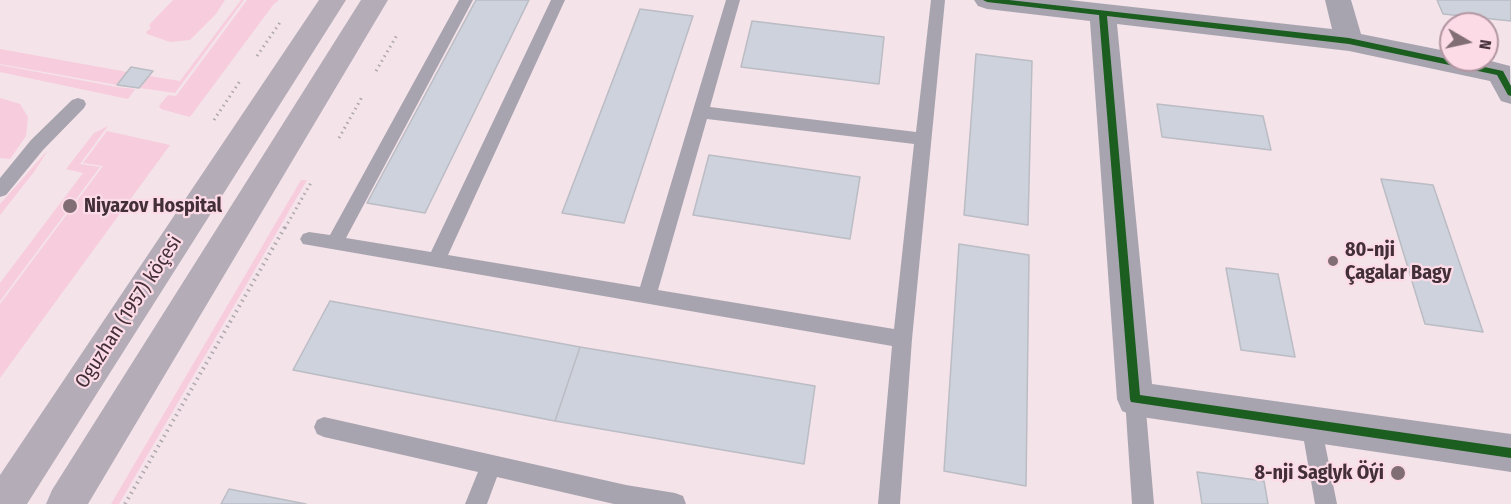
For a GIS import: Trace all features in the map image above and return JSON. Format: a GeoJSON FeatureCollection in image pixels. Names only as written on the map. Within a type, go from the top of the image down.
{"type":"FeatureCollection","features":[{"type":"Feature","properties":{"kind":"main road","name":"Oguzhan (1957) köçesi"},"geometry":{"type":"LineString","coordinates":[[4,504],[333,0]]}},
{"type":"Feature","properties":{"kind":"main road"},"geometry":{"type":"LineString","coordinates":[[66,504],[375,0]]}},
{"type":"Feature","properties":{"kind":"street"},"geometry":{"type":"LineString","coordinates":[[987,0],[1103,15],[1348,41],[1507,80]]}},
{"type":"Feature","properties":{"kind":"street"},"geometry":{"type":"LineString","coordinates":[[1338,0],[1348,41]]}},
{"type":"Feature","properties":{"kind":"street"},"geometry":{"type":"LineString","coordinates":[[1103,15],[1136,399],[1511,453]]}},
{"type":"Feature","properties":{"kind":"lane"},"geometry":{"type":"LineString","coordinates":[[334,244],[466,0]]}},
{"type":"Feature","properties":{"kind":"lane"},"geometry":{"type":"LineString","coordinates":[[436,261],[558,0]]}},
{"type":"Feature","properties":{"kind":"lane"},"geometry":{"type":"LineString","coordinates":[[647,296],[733,0]]}},
{"type":"Feature","properties":{"kind":"lane"},"geometry":{"type":"LineString","coordinates":[[889,504],[902,339],[938,0]]}},
{"type":"Feature","properties":{"kind":"lane"},"geometry":{"type":"LineString","coordinates":[[0,190],[37,145],[78,104]]}},
{"type":"Feature","properties":{"kind":"lane"},"geometry":{"type":"LineString","coordinates":[[700,112],[923,139]]}},
{"type":"Feature","properties":{"kind":"lane"},"geometry":{"type":"LineString","coordinates":[[309,239],[902,339]]}},
{"type":"Feature","properties":{"kind":"lane"},"geometry":{"type":"LineString","coordinates":[[1136,399],[1143,504]]}},
{"type":"Feature","properties":{"kind":"lane"},"geometry":{"type":"LineString","coordinates":[[1311,424],[1326,504]]}},
{"type":"Feature","properties":{"kind":"lane"},"geometry":{"type":"LineString","coordinates":[[324,427],[626,496],[675,504]]}},
{"type":"Feature","properties":{"kind":"lane"},"geometry":{"type":"LineString","coordinates":[[476,504],[491,465]]}},
{"type":"Feature","properties":{"kind":"path"},"geometry":{"type":"LineString","coordinates":[[257,56],[281,21]]}},
{"type":"Feature","properties":{"kind":"path"},"geometry":{"type":"LineString","coordinates":[[376,71],[397,35]]}},
{"type":"Feature","properties":{"kind":"path"},"geometry":{"type":"LineString","coordinates":[[214,120],[240,81]]}},
{"type":"Feature","properties":{"kind":"path"},"geometry":{"type":"LineString","coordinates":[[339,138],[362,97]]}},
{"type":"Feature","properties":{"kind":"path"},"geometry":{"type":"LineString","coordinates":[[125,504],[312,181]]}},
{"type":"Feature","properties":{"kind":"shaded area"},"geometry":{"type":"Polygon","coordinates":[[[173,0],[225,0],[216,14],[190,40],[170,42],[147,34],[146,32],[151,28],[149,25],[173,0]]]}},
{"type":"Feature","properties":{"kind":"shaded area"},"geometry":{"type":"Polygon","coordinates":[[[241,0],[244,0],[175,93],[140,88],[149,76],[180,81],[241,0]]]}},
{"type":"Feature","properties":{"kind":"shaded area"},"geometry":{"type":"Polygon","coordinates":[[[247,0],[279,0],[190,117],[161,109],[159,106],[168,95],[176,96],[247,0]]]}},
{"type":"Feature","properties":{"kind":"shaded area"},"geometry":{"type":"Polygon","coordinates":[[[0,49],[127,72],[117,85],[0,64],[0,49]]]}},
{"type":"Feature","properties":{"kind":"shaded area"},"geometry":{"type":"Polygon","coordinates":[[[0,65],[135,89],[128,99],[0,72],[0,65]]]}},
{"type":"Feature","properties":{"kind":"shaded area"},"geometry":{"type":"Polygon","coordinates":[[[0,98],[20,104],[28,117],[26,136],[10,159],[0,158],[0,98]]]}},
{"type":"Feature","properties":{"kind":"shaded area"},"geometry":{"type":"Polygon","coordinates":[[[108,126],[80,164],[100,167],[0,301],[0,283],[83,173],[66,169],[94,133],[108,126]]]}},
{"type":"Feature","properties":{"kind":"shaded area"},"geometry":{"type":"Polygon","coordinates":[[[107,131],[170,145],[0,378],[0,304],[103,166],[83,163],[107,131]]]}},
{"type":"Feature","properties":{"kind":"shaded area"},"geometry":{"type":"Polygon","coordinates":[[[48,150],[34,172],[0,215],[0,204],[48,150]]]}},
{"type":"Feature","properties":{"kind":"shaded area"},"geometry":{"type":"Polygon","coordinates":[[[301,180],[307,180],[119,504],[111,504],[301,180]]]}},
{"type":"Feature","properties":{"kind":"building"},"geometry":{"type":"Polygon","coordinates":[[[476,0],[529,0],[425,213],[367,203],[476,0]]]}},
{"type":"Feature","properties":{"kind":"building"},"geometry":{"type":"Polygon","coordinates":[[[1437,0],[1511,0],[1511,21],[1499,20],[1499,12],[1442,12],[1437,0]]]}},
{"type":"Feature","properties":{"kind":"building"},"geometry":{"type":"Polygon","coordinates":[[[640,9],[693,16],[624,223],[562,213],[640,9]]]}},
{"type":"Feature","properties":{"kind":"building"},"geometry":{"type":"Polygon","coordinates":[[[752,21],[884,37],[879,84],[741,67],[752,21]]]}},
{"type":"Feature","properties":{"kind":"building"},"geometry":{"type":"Polygon","coordinates":[[[976,54],[1032,61],[1028,225],[964,215],[976,54]]]}},
{"type":"Feature","properties":{"kind":"building"},"geometry":{"type":"Polygon","coordinates":[[[131,67],[153,71],[139,88],[117,85],[131,67]]]}},
{"type":"Feature","properties":{"kind":"building"},"geometry":{"type":"Polygon","coordinates":[[[1157,104],[1263,116],[1271,150],[1162,137],[1157,104]]]}},
{"type":"Feature","properties":{"kind":"building"},"geometry":{"type":"Polygon","coordinates":[[[709,155],[860,177],[850,239],[693,215],[709,155]]]}},
{"type":"Feature","properties":{"kind":"building"},"geometry":{"type":"Polygon","coordinates":[[[1381,179],[1433,185],[1483,332],[1425,324],[1381,179]]]}},
{"type":"Feature","properties":{"kind":"building"},"geometry":{"type":"Polygon","coordinates":[[[959,244],[1029,255],[1026,486],[944,471],[959,244]]]}},
{"type":"Feature","properties":{"kind":"building"},"geometry":{"type":"Polygon","coordinates":[[[1226,268],[1278,274],[1295,357],[1241,350],[1226,268]]]}},
{"type":"Feature","properties":{"kind":"building"},"geometry":{"type":"Polygon","coordinates":[[[330,301],[580,347],[555,421],[293,370],[330,301]]]}},
{"type":"Feature","properties":{"kind":"building"},"geometry":{"type":"Polygon","coordinates":[[[580,347],[815,386],[804,464],[555,421],[580,347]]]}},
{"type":"Feature","properties":{"kind":"building"},"geometry":{"type":"Polygon","coordinates":[[[1197,472],[1264,481],[1268,504],[1202,504],[1197,472]]]}},
{"type":"Feature","properties":{"kind":"building"},"geometry":{"type":"Polygon","coordinates":[[[229,489],[306,504],[221,504],[229,489]]]}},
{"type":"Feature","properties":{"kind":"cycle path"},"geometry":{"type":"LineString","coordinates":[[987,0],[1349,41],[1500,73],[1511,93]]}},
{"type":"Feature","properties":{"kind":"cycle path"},"geometry":{"type":"LineString","coordinates":[[1103,15],[1135,399],[1511,453]]}},
{"type":"Feature","properties":{"kind":"place","name":"Niyazov Hospital"},"geometry":{"type":"Point","coordinates":[70,206]}},
{"type":"Feature","properties":{"kind":"place","name":"80-nji Çagalar Bagy"},"geometry":{"type":"Point","coordinates":[1333,261]}},
{"type":"Feature","properties":{"kind":"place","name":"8-nji Saglyk Öýi"},"geometry":{"type":"Point","coordinates":[1398,473]}}]}
